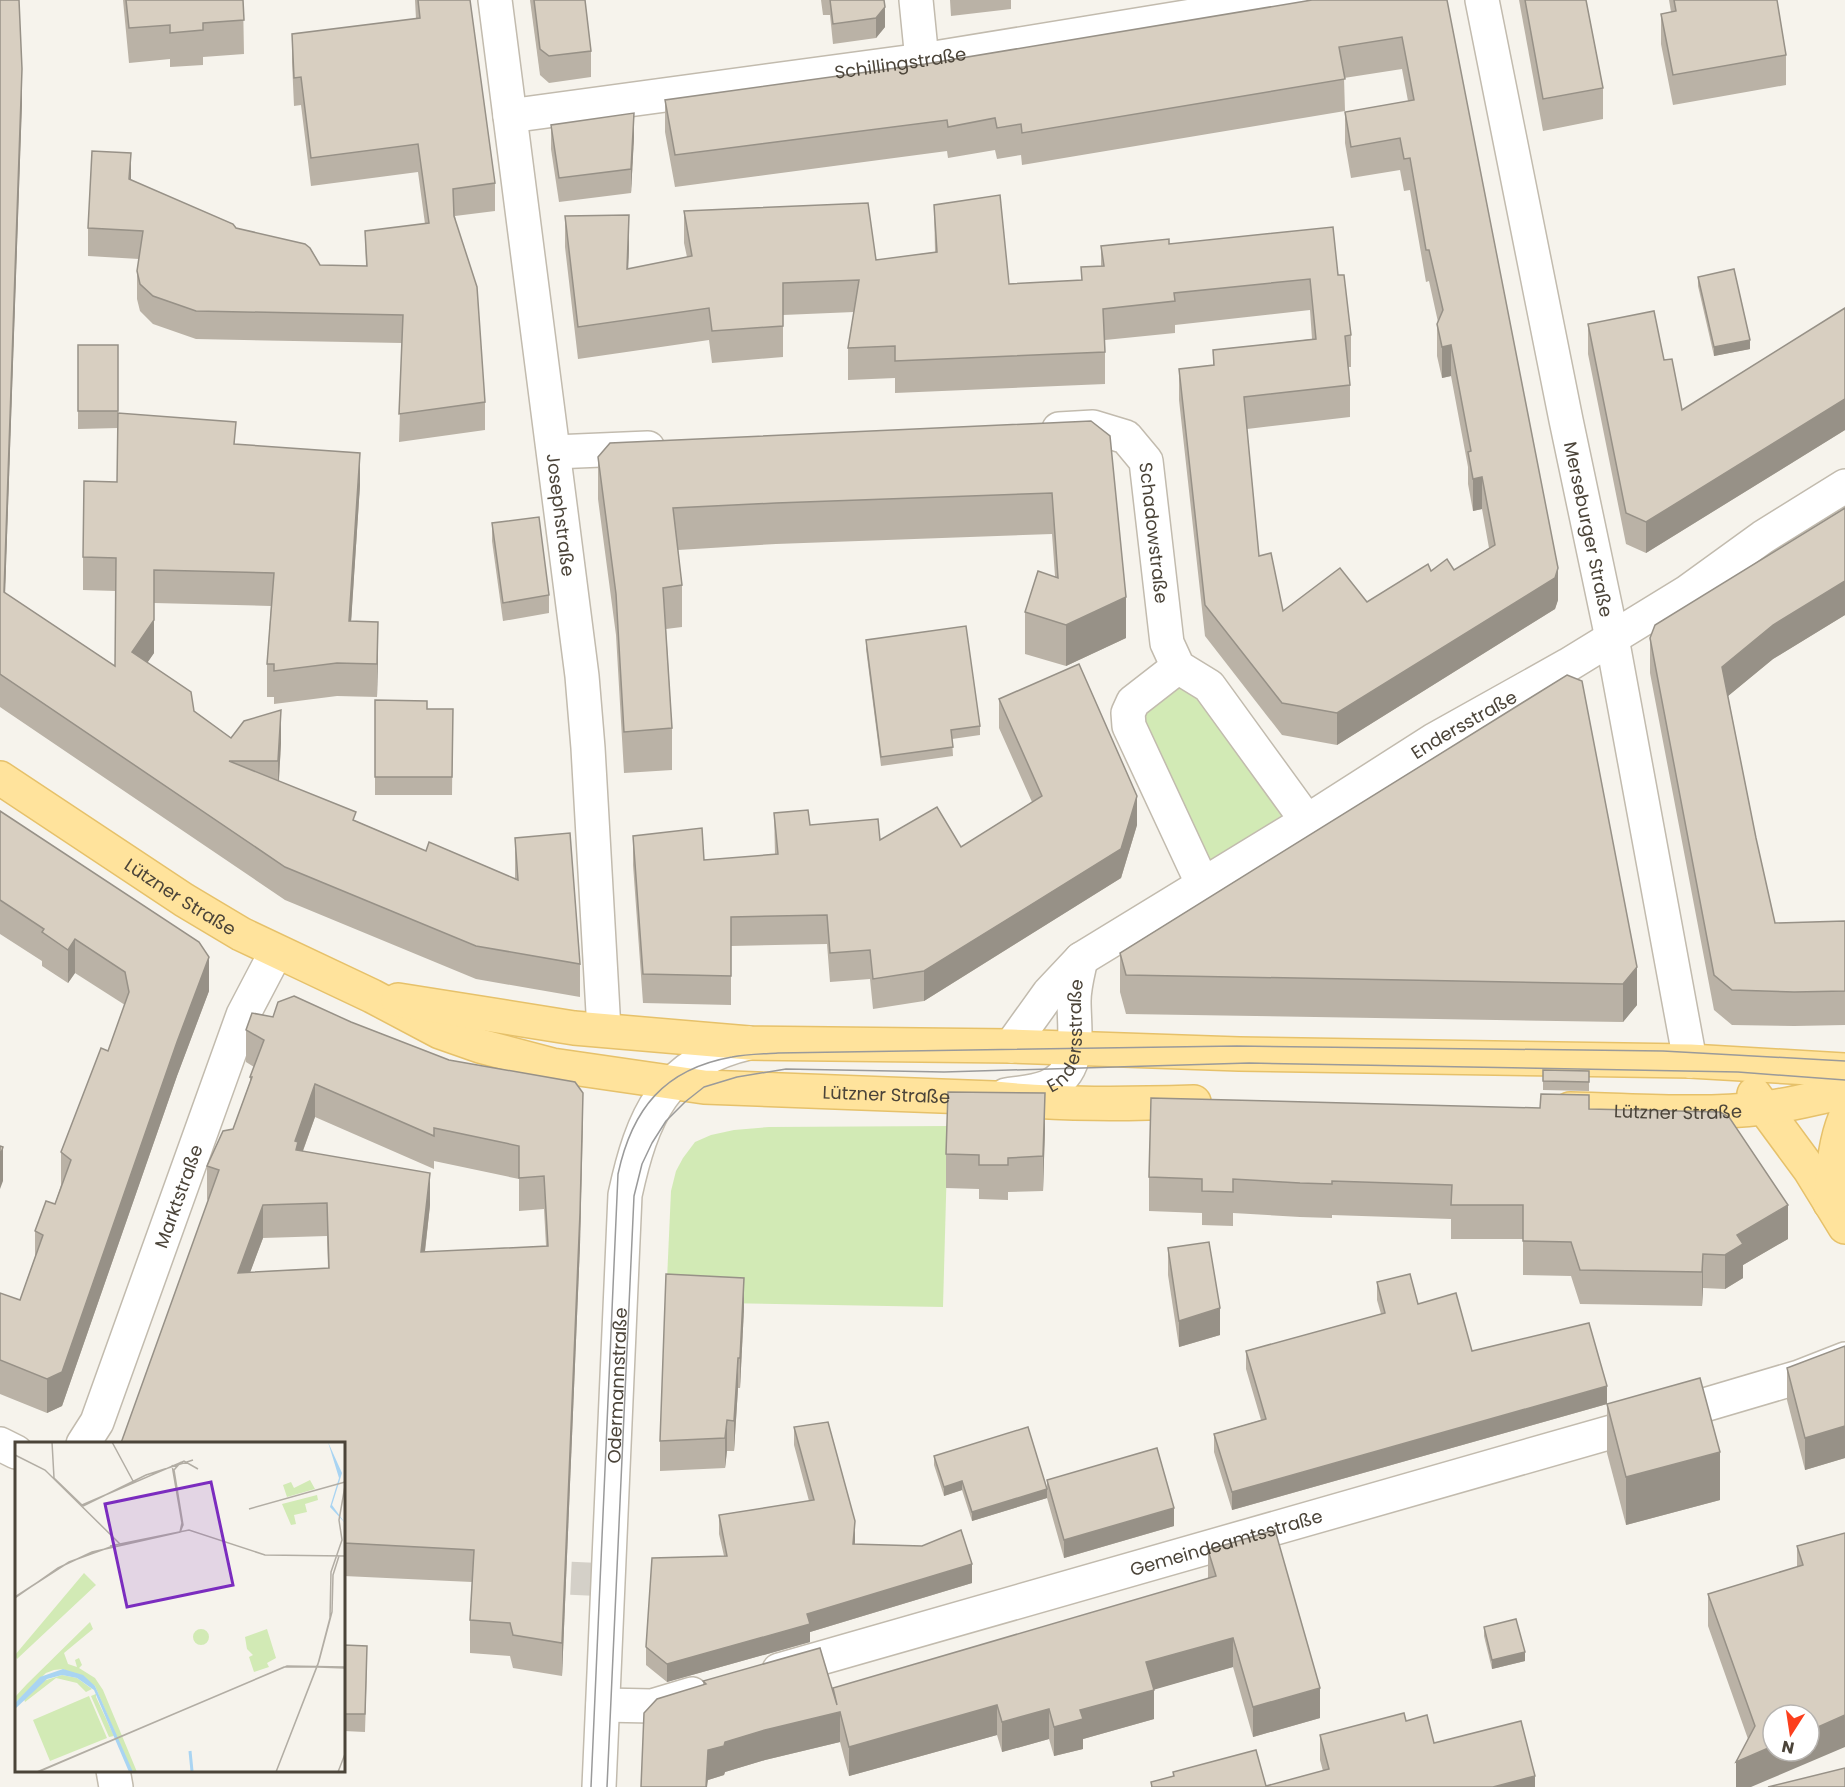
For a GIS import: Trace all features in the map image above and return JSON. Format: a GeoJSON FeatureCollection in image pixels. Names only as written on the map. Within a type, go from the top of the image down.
{"type":"FeatureCollection","features":[{"type":"Feature","properties":{"kind":"main road","name":"Lützner Straße"},"geometry":{"type":"LineString","coordinates":[[0,778],[184,900],[276,952],[372,996],[440,1032],[480,1046],[552,1065],[672,1084],[785,1092],[994,1098],[1036,1102],[1109,1104],[1224,1102]]}},
{"type":"Feature","properties":{"kind":"main road","name":"Lützner Straße"},"geometry":{"type":"LineString","coordinates":[[372,996],[558,1026],[748,1043],[1011,1046],[1239,1054],[1690,1061],[1845,1070]]}},
{"type":"Feature","properties":{"kind":"main road"},"geometry":{"type":"LineString","coordinates":[[1728,1063],[1738,1072],[1810,1170],[1837,1215]]}},
{"type":"Feature","properties":{"kind":"main road","name":"Lützner Straße"},"geometry":{"type":"LineString","coordinates":[[1537,1108],[1689,1112],[1764,1108],[1845,1092]]}},
{"type":"Feature","properties":{"kind":"main road"},"geometry":{"type":"LineString","coordinates":[[1837,1215],[1834,1155],[1845,1118]]}},
{"type":"Feature","properties":{"kind":"street","name":"Josephstraße"},"geometry":{"type":"LineString","coordinates":[[495,0],[583,688],[604,1030]]}},
{"type":"Feature","properties":{"kind":"street"},"geometry":{"type":"LineString","coordinates":[[916,0],[922,60]]}},
{"type":"Feature","properties":{"kind":"street","name":"Schillingstraße"},"geometry":{"type":"LineString","coordinates":[[510,116],[922,60],[1290,0]]}},
{"type":"Feature","properties":{"kind":"street","name":"Merseburger Straße"},"geometry":{"type":"LineString","coordinates":[[1482,0],[1612,638],[1690,1061]]}},
{"type":"Feature","properties":{"kind":"street","name":"Schadowstraße"},"geometry":{"type":"LineString","coordinates":[[1034,430],[1094,427],[1126,437],[1146,461],[1167,643],[1178,667]]}},
{"type":"Feature","properties":{"kind":"street"},"geometry":{"type":"LineString","coordinates":[[554,452],[677,447]]}},
{"type":"Feature","properties":{"kind":"street","name":"Endersstraße"},"geometry":{"type":"LineString","coordinates":[[1011,1046],[1049,993],[1081,960],[1434,740],[1568,665],[1687,592],[1763,537],[1845,486]]}},
{"type":"Feature","properties":{"kind":"street"},"geometry":{"type":"LineString","coordinates":[[1203,885],[1130,726],[1128,713],[1133,702],[1178,667],[1209,686],[1307,821]]}},
{"type":"Feature","properties":{"kind":"street","name":"Marktstraße"},"geometry":{"type":"LineString","coordinates":[[84,1442],[97,1422],[243,1015],[276,952]]}},
{"type":"Feature","properties":{"kind":"street","name":"Endersstraße"},"geometry":{"type":"LineString","coordinates":[[994,1098],[1047,1087],[1061,1078],[1069,1069],[1075,1048],[1074,998],[1081,960]]}},
{"type":"Feature","properties":{"kind":"street","name":"Odermannstraße"},"geometry":{"type":"LineString","coordinates":[[599,1787],[625,1195],[633,1156],[642,1128],[672,1084],[707,1057],[727,1048],[748,1043]]}},
{"type":"Feature","properties":{"kind":"street","name":"Gemeindeamtsstraße"},"geometry":{"type":"LineString","coordinates":[[603,1705],[652,1706],[1657,1419],[1799,1377],[1845,1359]]}},
{"type":"Feature","properties":{"kind":"street"},"geometry":{"type":"LineString","coordinates":[[0,1444],[15,1452]]}},
{"type":"Feature","properties":{"kind":"street"},"geometry":{"type":"LineString","coordinates":[[113,1772],[116,1787]]}},
{"type":"Feature","properties":{"kind":"green space"},"geometry":{"type":"Polygon","coordinates":[[[1178,667],[1307,821],[1203,885],[1133,702],[1178,667]]]}},
{"type":"Feature","properties":{"kind":"green space"},"geometry":{"type":"Polygon","coordinates":[[[948,1126],[943,1307],[666,1302],[671,1191],[676,1171],[695,1142],[711,1135],[734,1130],[769,1127],[948,1126]]]}},
{"type":"Feature","properties":{"kind":"building"},"geometry":{"type":"Polygon","coordinates":[[[0,0],[19,0],[22,69],[4,592],[115,666],[116,558],[83,557],[84,481],[117,482],[118,413],[236,422],[234,444],[360,453],[349,621],[378,622],[377,664],[337,663],[274,671],[274,664],[267,664],[274,573],[154,570],[154,620],[132,652],[191,692],[194,711],[231,738],[244,721],[281,710],[278,761],[229,761],[356,812],[353,820],[426,851],[429,842],[518,880],[515,838],[570,833],[580,964],[476,946],[285,867],[0,674],[0,0]]]}},
{"type":"Feature","properties":{"kind":"building"},"geometry":{"type":"Polygon","coordinates":[[[126,0],[243,0],[244,20],[203,23],[203,30],[170,33],[170,25],[129,28],[126,0]]]}},
{"type":"Feature","properties":{"kind":"building"},"geometry":{"type":"Polygon","coordinates":[[[418,0],[470,0],[495,183],[453,189],[454,216],[477,287],[485,402],[399,414],[403,315],[196,311],[153,296],[140,284],[137,271],[143,231],[88,228],[92,151],[131,153],[129,179],[233,224],[236,228],[305,244],[320,265],[367,266],[365,231],[429,223],[418,144],[311,158],[301,77],[294,78],[292,34],[420,18],[418,0]]]}},
{"type":"Feature","properties":{"kind":"building"},"geometry":{"type":"Polygon","coordinates":[[[534,0],[585,0],[591,51],[549,56],[540,49],[534,0]]]}},
{"type":"Feature","properties":{"kind":"building"},"geometry":{"type":"Polygon","coordinates":[[[830,0],[884,0],[885,7],[876,18],[833,24],[830,0]]]}},
{"type":"Feature","properties":{"kind":"building"},"geometry":{"type":"Polygon","coordinates":[[[1312,0],[1447,0],[1558,568],[1555,578],[1337,713],[1282,703],[1205,605],[1179,369],[1214,365],[1213,350],[1316,339],[1310,279],[1174,293],[1175,301],[1103,309],[1105,352],[895,361],[895,346],[848,348],[859,280],[783,283],[783,326],[712,331],[709,308],[578,327],[565,216],[629,215],[627,269],[692,256],[684,211],[868,203],[876,260],[937,252],[934,205],[1000,195],[1009,284],[1082,280],[1081,267],[1104,266],[1101,246],[1169,239],[1169,244],[1333,227],[1338,275],[1344,275],[1351,335],[1345,336],[1350,385],[1244,397],[1259,556],[1271,553],[1283,611],[1340,568],[1367,602],[1428,564],[1431,571],[1447,559],[1454,570],[1495,545],[1482,477],[1473,479],[1468,452],[1471,451],[1451,345],[1442,347],[1437,324],[1443,310],[1429,250],[1426,250],[1410,158],[1404,159],[1400,138],[1351,147],[1345,112],[1414,100],[1402,37],[1339,47],[1345,79],[1022,133],[1021,124],[997,128],[995,118],[948,127],[947,120],[675,155],[665,100],[925,64],[1312,0]]]}},
{"type":"Feature","properties":{"kind":"building"},"geometry":{"type":"Polygon","coordinates":[[[1525,0],[1586,0],[1603,88],[1543,99],[1525,0]]]}},
{"type":"Feature","properties":{"kind":"building"},"geometry":{"type":"Polygon","coordinates":[[[1674,0],[1777,0],[1786,55],[1673,75],[1661,14],[1676,11],[1674,0]]]}},
{"type":"Feature","properties":{"kind":"building"},"geometry":{"type":"Polygon","coordinates":[[[634,113],[631,169],[559,178],[551,125],[634,113]]]}},
{"type":"Feature","properties":{"kind":"building"},"geometry":{"type":"Polygon","coordinates":[[[1734,269],[1750,340],[1714,347],[1698,277],[1734,269]]]}},
{"type":"Feature","properties":{"kind":"building"},"geometry":{"type":"Polygon","coordinates":[[[1845,308],[1845,399],[1646,522],[1626,513],[1588,324],[1654,311],[1664,360],[1672,359],[1682,410],[1845,308]]]}},
{"type":"Feature","properties":{"kind":"building"},"geometry":{"type":"Polygon","coordinates":[[[78,345],[118,345],[118,411],[78,411],[78,345]]]}},
{"type":"Feature","properties":{"kind":"building"},"geometry":{"type":"Polygon","coordinates":[[[1091,421],[1110,436],[1126,597],[1066,625],[1025,612],[1038,571],[1058,578],[1052,493],[673,508],[682,585],[663,588],[672,728],[624,732],[616,594],[598,457],[610,443],[1091,421]]]}},
{"type":"Feature","properties":{"kind":"building"},"geometry":{"type":"Polygon","coordinates":[[[1845,508],[1845,581],[1773,625],[1722,667],[1775,923],[1845,921],[1845,991],[1732,990],[1714,975],[1650,638],[1655,625],[1845,508]]]}},
{"type":"Feature","properties":{"kind":"building"},"geometry":{"type":"Polygon","coordinates":[[[539,517],[549,595],[503,603],[492,523],[539,517]]]}},
{"type":"Feature","properties":{"kind":"building"},"geometry":{"type":"Polygon","coordinates":[[[966,626],[980,726],[951,730],[953,747],[881,757],[866,640],[966,626]]]}},
{"type":"Feature","properties":{"kind":"building"},"geometry":{"type":"Polygon","coordinates":[[[1079,664],[1137,796],[1121,849],[924,971],[873,979],[870,950],[830,953],[827,915],[731,917],[731,976],[643,974],[633,836],[702,828],[704,860],[778,854],[774,813],[808,810],[810,825],[878,819],[880,840],[937,807],[961,847],[1042,796],[999,699],[1079,664]]]}},
{"type":"Feature","properties":{"kind":"building"},"geometry":{"type":"Polygon","coordinates":[[[1567,675],[1582,681],[1637,967],[1623,984],[1126,975],[1120,953],[1567,675]]]}},
{"type":"Feature","properties":{"kind":"building"},"geometry":{"type":"Polygon","coordinates":[[[375,700],[427,701],[427,709],[453,709],[452,777],[375,777],[375,700]]]}},
{"type":"Feature","properties":{"kind":"building"},"geometry":{"type":"Polygon","coordinates":[[[0,811],[199,942],[209,957],[62,1372],[47,1379],[0,1360],[0,1293],[20,1300],[43,1235],[35,1231],[46,1201],[55,1204],[71,1160],[61,1152],[101,1048],[108,1051],[129,992],[125,972],[75,939],[68,950],[42,932],[44,929],[0,900],[0,811]]]}},
{"type":"Feature","properties":{"kind":"building"},"geometry":{"type":"Polygon","coordinates":[[[294,996],[351,1022],[449,1060],[575,1082],[583,1093],[562,1643],[513,1635],[510,1623],[470,1620],[474,1550],[345,1543],[345,1442],[121,1442],[219,1170],[207,1166],[223,1131],[233,1129],[264,1040],[246,1030],[252,1013],[273,1017],[278,1002],[294,996]],[[315,1084],[295,1141],[298,1142],[296,1150],[430,1173],[421,1252],[548,1246],[544,1176],[519,1178],[519,1146],[434,1128],[434,1136],[315,1084]],[[327,1203],[263,1205],[238,1273],[329,1268],[327,1203]]]}},
{"type":"Feature","properties":{"kind":"building"},"geometry":{"type":"Polygon","coordinates":[[[1543,1070],[1589,1071],[1589,1082],[1543,1081],[1543,1070]]]}},
{"type":"Feature","properties":{"kind":"building"},"geometry":{"type":"Polygon","coordinates":[[[948,1092],[1045,1093],[1043,1156],[1008,1158],[1008,1165],[979,1165],[979,1155],[946,1154],[948,1092]]]}},
{"type":"Feature","properties":{"kind":"building"},"geometry":{"type":"Polygon","coordinates":[[[1541,1094],[1589,1095],[1589,1109],[1720,1112],[1729,1117],[1788,1205],[1737,1235],[1743,1244],[1725,1255],[1703,1254],[1702,1272],[1580,1270],[1571,1242],[1523,1241],[1523,1205],[1451,1205],[1452,1185],[1332,1181],[1332,1184],[1233,1179],[1233,1192],[1202,1191],[1202,1179],[1149,1177],[1151,1098],[1540,1108],[1541,1094]]]}},
{"type":"Feature","properties":{"kind":"building"},"geometry":{"type":"Polygon","coordinates":[[[1209,1242],[1220,1308],[1179,1321],[1168,1248],[1209,1242]]]}},
{"type":"Feature","properties":{"kind":"building"},"geometry":{"type":"Polygon","coordinates":[[[666,1274],[744,1278],[734,1421],[727,1420],[725,1438],[660,1441],[666,1274]]]}},
{"type":"Feature","properties":{"kind":"building"},"geometry":{"type":"Polygon","coordinates":[[[1410,1274],[1418,1304],[1456,1293],[1472,1351],[1589,1323],[1607,1386],[1232,1492],[1214,1434],[1266,1419],[1246,1351],[1385,1313],[1377,1282],[1410,1274]]]}},
{"type":"Feature","properties":{"kind":"building"},"geometry":{"type":"Polygon","coordinates":[[[1845,1346],[1845,1426],[1805,1438],[1787,1368],[1845,1346]]]}},
{"type":"Feature","properties":{"kind":"building"},"geometry":{"type":"Polygon","coordinates":[[[1700,1378],[1720,1452],[1626,1477],[1607,1404],[1700,1378]]]}},
{"type":"Feature","properties":{"kind":"building"},"geometry":{"type":"Polygon","coordinates":[[[828,1422],[855,1521],[853,1544],[922,1546],[961,1530],[972,1564],[807,1614],[810,1624],[667,1664],[646,1647],[652,1558],[727,1556],[719,1515],[814,1500],[794,1427],[828,1422]]]}},
{"type":"Feature","properties":{"kind":"building"},"geometry":{"type":"Polygon","coordinates":[[[1028,1427],[1047,1489],[972,1512],[962,1481],[944,1487],[934,1456],[1028,1427]]]}},
{"type":"Feature","properties":{"kind":"building"},"geometry":{"type":"Polygon","coordinates":[[[1157,1448],[1174,1508],[1064,1540],[1047,1480],[1157,1448]]]}},
{"type":"Feature","properties":{"kind":"building"},"geometry":{"type":"Polygon","coordinates":[[[1275,1530],[1320,1688],[1253,1707],[1233,1638],[1146,1662],[1154,1690],[1080,1710],[1083,1719],[1054,1727],[1049,1709],[1002,1722],[997,1705],[849,1747],[840,1712],[765,1730],[725,1742],[724,1746],[708,1750],[706,1787],[641,1787],[644,1713],[657,1699],[706,1684],[703,1681],[820,1648],[837,1705],[833,1688],[1216,1576],[1208,1550],[1275,1530]]]}},
{"type":"Feature","properties":{"kind":"building"},"geometry":{"type":"Polygon","coordinates":[[[1845,1533],[1845,1715],[1821,1726],[1821,1703],[1761,1703],[1761,1751],[1736,1762],[1755,1726],[1708,1594],[1803,1565],[1797,1546],[1845,1533]]]}},
{"type":"Feature","properties":{"kind":"building"},"geometry":{"type":"Polygon","coordinates":[[[1516,1619],[1525,1652],[1492,1660],[1484,1627],[1516,1619]]]}},
{"type":"Feature","properties":{"kind":"building"},"geometry":{"type":"Polygon","coordinates":[[[345,1645],[367,1646],[365,1714],[345,1714],[345,1645]]]}},
{"type":"Feature","properties":{"kind":"building"},"geometry":{"type":"Polygon","coordinates":[[[1404,1713],[1406,1721],[1427,1715],[1434,1743],[1521,1721],[1535,1776],[1493,1787],[1152,1787],[1151,1782],[1174,1776],[1173,1772],[1256,1750],[1266,1786],[1329,1769],[1320,1735],[1404,1713]]]}},
{"type":"Feature","properties":{"kind":"building"},"geometry":{"type":"Polygon","coordinates":[[[1845,1768],[1845,1787],[1768,1787],[1845,1768]]]}},
{"type":"Feature","properties":{"kind":"tunnel"},"geometry":{"type":"LineString","coordinates":[[522,1576],[609,1580]]}},
{"type":"Feature","properties":{"kind":"tram line"},"geometry":{"type":"LineString","coordinates":[[591,1787],[618,1174],[632,1130],[642,1112],[670,1082],[687,1071],[732,1057],[778,1053],[1237,1046],[1663,1051],[1845,1061]]}},
{"type":"Feature","properties":{"kind":"tram line"},"geometry":{"type":"LineString","coordinates":[[607,1787],[634,1196],[642,1164],[666,1121],[704,1087],[737,1077],[786,1069],[944,1072],[1249,1063],[1738,1072],[1845,1080]]}}]}
